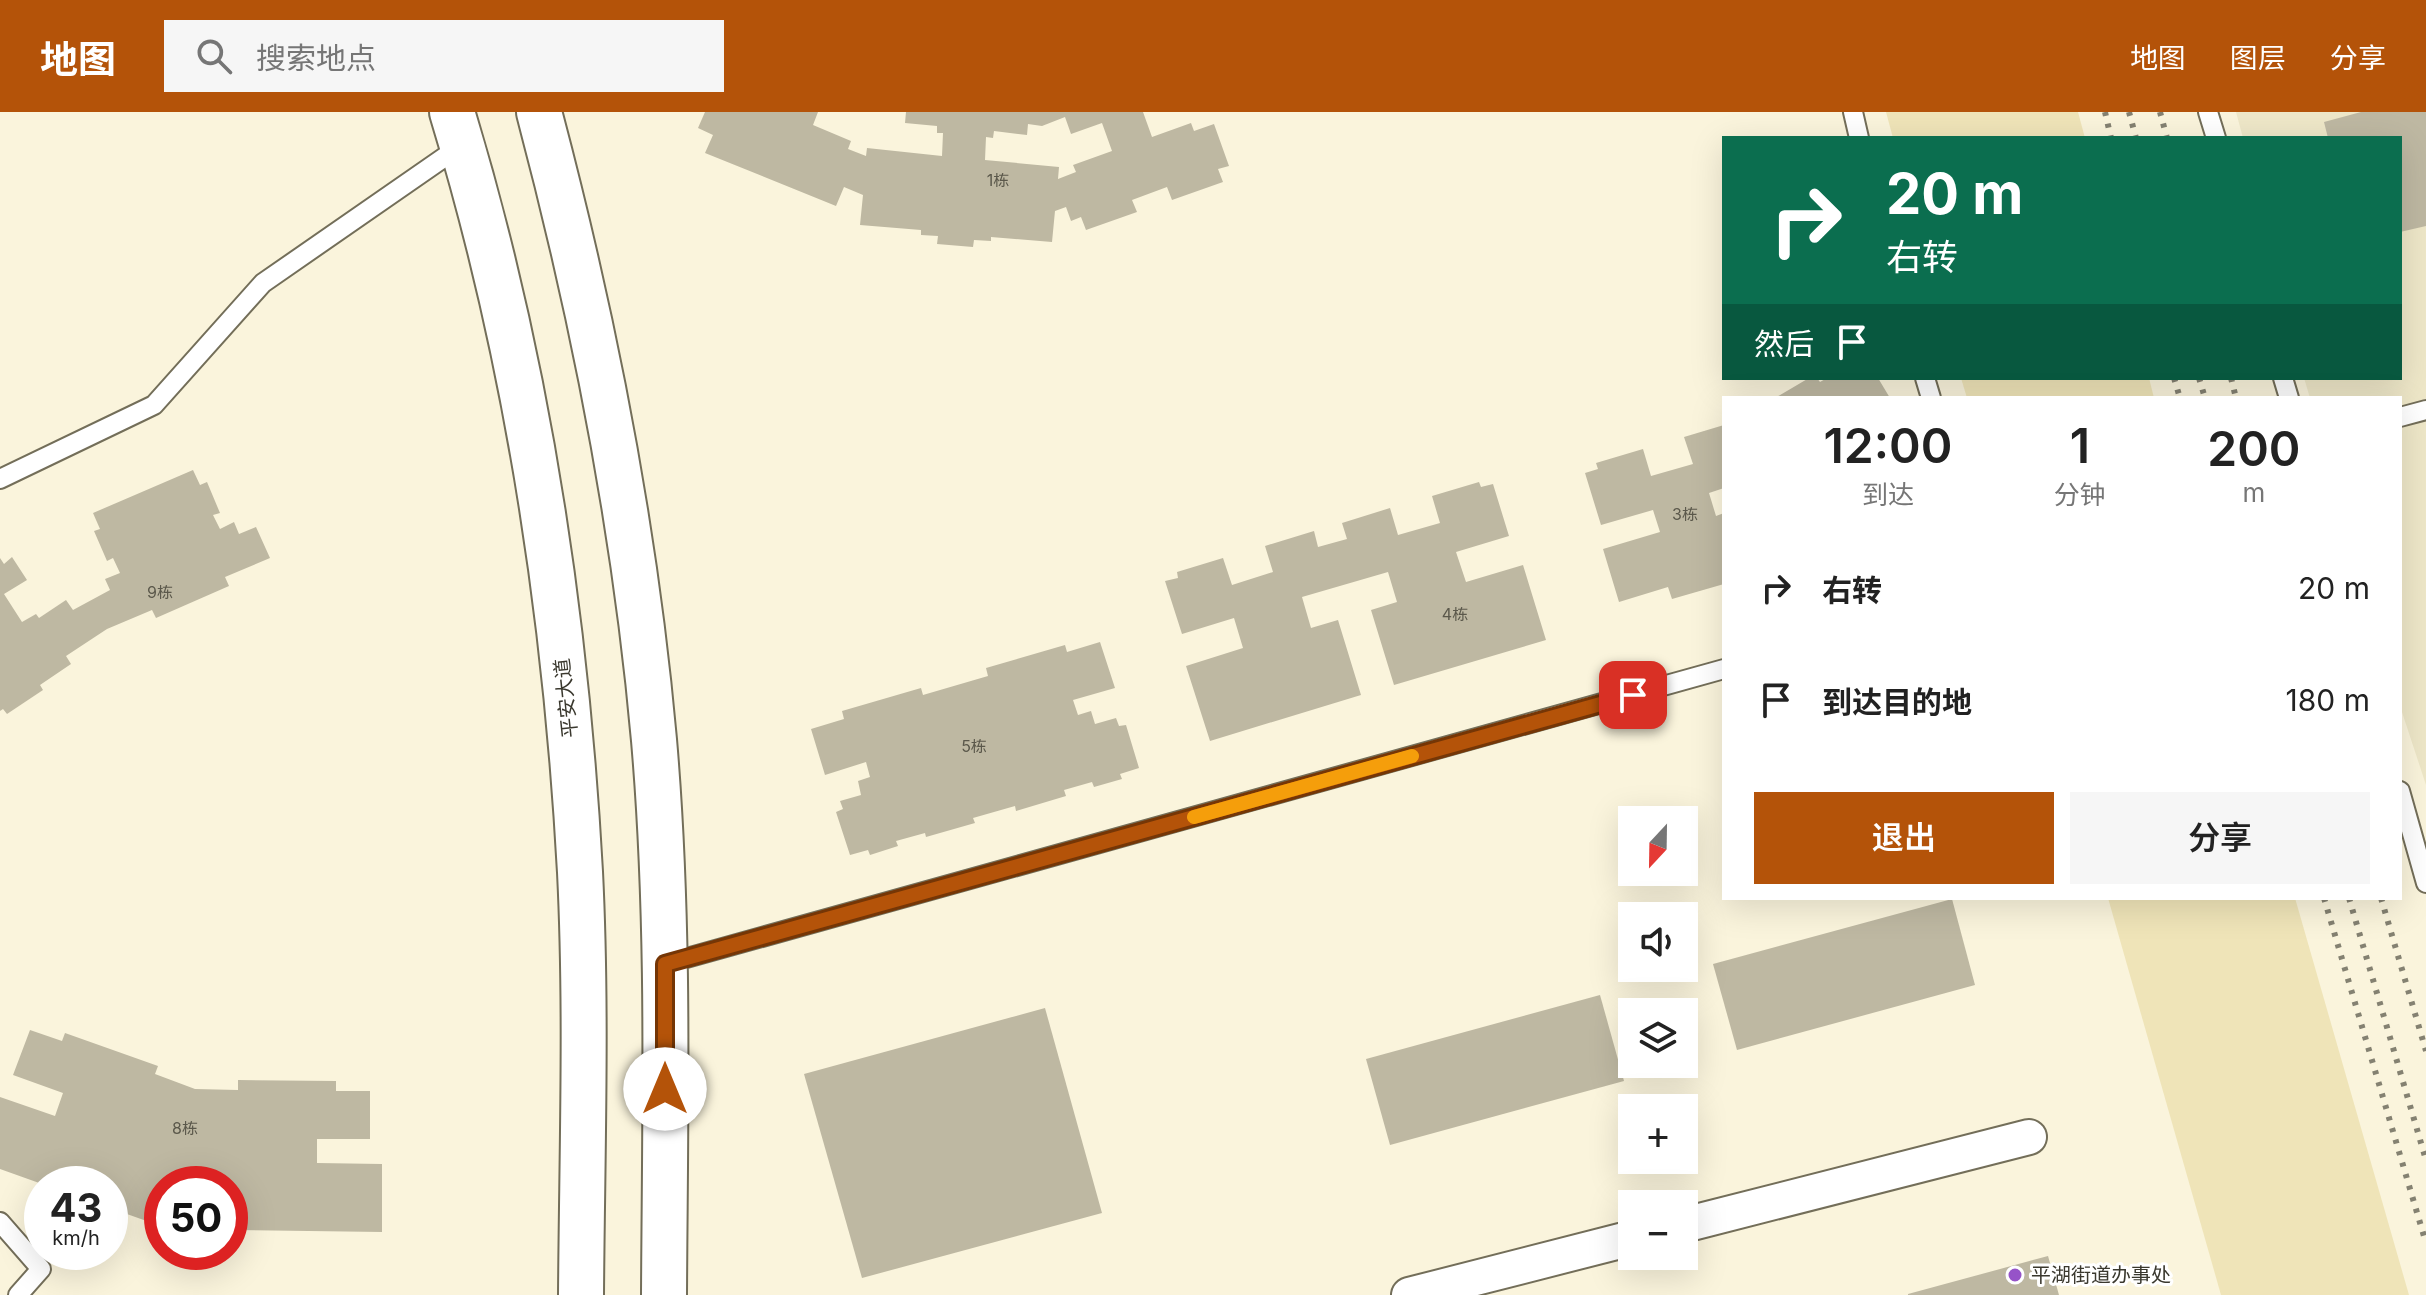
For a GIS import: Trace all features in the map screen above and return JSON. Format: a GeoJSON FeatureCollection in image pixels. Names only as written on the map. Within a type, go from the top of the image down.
{"type":"FeatureCollection","features":[{"type":"Feature","properties":{"kind":"main road"},"geometry":{"type":"LineString","coordinates":[[539,112],[598,354],[624,497],[654,741],[665,964],[664,1295]]}},
{"type":"Feature","properties":{"kind":"main road","name":"平安大道"},"geometry":{"type":"LineString","coordinates":[[457,128],[517,370],[558,621],[570,732],[580,874],[583,1002],[581,1295]]}},
{"type":"Feature","properties":{"kind":"street"},"geometry":{"type":"LineString","coordinates":[[1698,1221],[2029,1137]]}},
{"type":"Feature","properties":{"kind":"street"},"geometry":{"type":"LineString","coordinates":[[1409,1295],[1618,1242]]}},
{"type":"Feature","properties":{"kind":"lane"},"geometry":{"type":"LineString","coordinates":[[1853,112],[1859,136]]}},
{"type":"Feature","properties":{"kind":"lane"},"geometry":{"type":"LineString","coordinates":[[2208,112],[2215,136]]}},
{"type":"Feature","properties":{"kind":"lane"},"geometry":{"type":"LineString","coordinates":[[0,479],[154,405],[263,283],[457,128]]}},
{"type":"Feature","properties":{"kind":"lane"},"geometry":{"type":"LineString","coordinates":[[2402,416],[2426,410]]}},
{"type":"Feature","properties":{"kind":"lane"},"geometry":{"type":"LineString","coordinates":[[665,964],[1722,670]]}},
{"type":"Feature","properties":{"kind":"lane"},"geometry":{"type":"LineString","coordinates":[[2402,798],[2426,883]]}},
{"type":"Feature","properties":{"kind":"lane"},"geometry":{"type":"LineString","coordinates":[[0,1222],[41,1269],[18,1295]]}},
{"type":"Feature","properties":{"kind":"shaded area"},"geometry":{"type":"Polygon","coordinates":[[[1886,112],[2078,112],[2084,136],[1892,136],[1886,112]]]}},
{"type":"Feature","properties":{"kind":"shaded area"},"geometry":{"type":"Polygon","coordinates":[[[2236,112],[2426,112],[2426,785],[2402,712],[2402,396],[2309,396],[2305,380],[2402,380],[2402,136],[2242,136],[2236,112]]]}},
{"type":"Feature","properties":{"kind":"shaded area"},"geometry":{"type":"Polygon","coordinates":[[[1962,380],[2150,380],[2154,396],[1966,396],[1962,380]]]}},
{"type":"Feature","properties":{"kind":"shaded area"},"geometry":{"type":"Polygon","coordinates":[[[2109,900],[2296,900],[2409,1295],[2221,1295],[2109,900]]]}},
{"type":"Feature","properties":{"kind":"building"},"geometry":{"type":"Polygon","coordinates":[[[705,112],[818,112],[813,125],[851,141],[848,149],[866,156],[867,148],[942,156],[943,133],[937,133],[937,126],[905,123],[906,112],[1143,112],[1152,137],[1191,123],[1194,131],[1214,124],[1229,166],[1218,169],[1223,182],[1172,200],[1167,187],[1132,200],[1137,212],[1086,230],[1081,217],[1071,221],[1066,207],[1055,211],[1052,242],[991,237],[991,241],[974,240],[973,247],[937,244],[938,236],[921,235],[921,230],[860,225],[863,195],[844,187],[836,206],[705,153],[713,135],[698,128],[705,112]],[[1065,117],[1042,126],[1028,124],[1027,135],[994,131],[993,138],[986,137],[985,160],[1059,167],[1058,179],[1076,172],[1073,165],[1112,151],[1102,123],[1071,134],[1065,117]]]}},
{"type":"Feature","properties":{"kind":"building"},"geometry":{"type":"Polygon","coordinates":[[[2361,112],[2426,112],[2426,226],[2402,232],[2402,136],[2328,136],[2324,122],[2361,112]]]}},
{"type":"Feature","properties":{"kind":"building"},"geometry":{"type":"Polygon","coordinates":[[[1806,380],[1879,380],[1889,396],[1778,396],[1806,380]]]}},
{"type":"Feature","properties":{"kind":"building"},"geometry":{"type":"Polygon","coordinates":[[[1722,426],[1722,489],[1709,493],[1716,516],[1722,514],[1722,585],[1672,599],[1668,587],[1619,602],[1603,549],[1660,532],[1653,510],[1601,525],[1585,473],[1598,469],[1596,463],[1643,449],[1651,476],[1693,464],[1684,437],[1722,426]]]}},
{"type":"Feature","properties":{"kind":"building"},"geometry":{"type":"Polygon","coordinates":[[[193,470],[200,485],[207,482],[220,513],[213,515],[220,529],[234,522],[239,534],[256,527],[270,558],[225,577],[229,586],[156,618],[152,610],[107,629],[66,656],[71,664],[40,685],[43,690],[7,714],[3,709],[0,711],[0,558],[4,564],[12,557],[27,580],[4,594],[22,622],[36,614],[39,618],[66,600],[73,610],[110,590],[105,579],[120,573],[113,558],[107,561],[94,531],[100,529],[93,513],[193,470]]]}},
{"type":"Feature","properties":{"kind":"building"},"geometry":{"type":"Polygon","coordinates":[[[1479,482],[1481,487],[1493,484],[1509,536],[1456,552],[1466,582],[1523,565],[1546,640],[1394,685],[1371,610],[1397,602],[1388,572],[1302,597],[1311,628],[1338,620],[1361,695],[1210,741],[1186,666],[1243,648],[1234,618],[1182,634],[1165,581],[1178,578],[1177,572],[1223,558],[1232,585],[1273,572],[1265,546],[1314,531],[1318,547],[1347,539],[1342,523],[1390,508],[1398,535],[1440,523],[1432,496],[1479,482]]]}},
{"type":"Feature","properties":{"kind":"building"},"geometry":{"type":"Polygon","coordinates":[[[1100,642],[1115,688],[1073,700],[1078,715],[1091,711],[1095,724],[1116,718],[1119,726],[1126,725],[1139,768],[1120,774],[1122,779],[1094,787],[1092,782],[1064,790],[1066,796],[1016,811],[1015,806],[973,818],[975,823],[926,837],[925,833],[896,841],[898,846],[870,855],[868,850],[850,855],[836,812],[843,809],[840,801],[861,795],[858,781],[870,777],[866,762],[825,775],[811,729],[844,719],[842,711],[921,688],[923,695],[988,676],[986,668],[1065,645],[1067,652],[1100,642]]]}},
{"type":"Feature","properties":{"kind":"building"},"geometry":{"type":"Polygon","coordinates":[[[1952,900],[1975,985],[1737,1050],[1713,964],[1952,900]]]}},
{"type":"Feature","properties":{"kind":"building"},"geometry":{"type":"Polygon","coordinates":[[[1600,995],[1618,1060],[1618,1078],[1624,1081],[1390,1145],[1366,1059],[1600,995]]]}},
{"type":"Feature","properties":{"kind":"building"},"geometry":{"type":"Polygon","coordinates":[[[1045,1008],[1102,1213],[862,1278],[804,1074],[1045,1008]]]}},
{"type":"Feature","properties":{"kind":"building"},"geometry":{"type":"Polygon","coordinates":[[[30,1030],[62,1041],[65,1033],[158,1066],[155,1074],[195,1089],[238,1090],[238,1080],[336,1081],[336,1091],[370,1091],[370,1139],[317,1139],[317,1163],[382,1164],[382,1232],[248,1230],[248,1166],[144,1166],[144,1220],[128,1214],[128,1166],[24,1166],[24,1178],[0,1169],[0,1097],[55,1116],[63,1093],[13,1075],[30,1030]]]}},
{"type":"Feature","properties":{"kind":"building","name":"平湖街道办事处"},"geometry":{"type":"Polygon","coordinates":[[[2048,1256],[2059,1295],[1908,1295],[1908,1294],[2048,1256]]]}},
{"type":"Feature","properties":{"kind":"railway"},"geometry":{"type":"LineString","coordinates":[[2105,112],[2111,136]]}},
{"type":"Feature","properties":{"kind":"railway"},"geometry":{"type":"LineString","coordinates":[[2129,112],[2135,136]]}},
{"type":"Feature","properties":{"kind":"railway"},"geometry":{"type":"LineString","coordinates":[[2160,112],[2166,136]]}},
{"type":"Feature","properties":{"kind":"railway"},"geometry":{"type":"LineString","coordinates":[[2175,380],[2179,396]]}},
{"type":"Feature","properties":{"kind":"railway"},"geometry":{"type":"LineString","coordinates":[[2200,380],[2204,396]]}},
{"type":"Feature","properties":{"kind":"railway"},"geometry":{"type":"LineString","coordinates":[[2232,380],[2236,396]]}},
{"type":"Feature","properties":{"kind":"railway"},"geometry":{"type":"LineString","coordinates":[[2325,900],[2426,1243]]}},
{"type":"Feature","properties":{"kind":"railway"},"geometry":{"type":"LineString","coordinates":[[2350,900],[2426,1160]]}},
{"type":"Feature","properties":{"kind":"railway"},"geometry":{"type":"LineString","coordinates":[[2382,900],[2426,1051]]}},
{"type":"Feature","properties":{"kind":"slow traffic"},"geometry":{"type":"LineString","coordinates":[[1194,817],[1412,756]]}},
{"type":"Feature","properties":{"kind":"place","name":"平湖街道办事处"},"geometry":{"type":"Point","coordinates":[2015,1275]}},
{"type":"Feature","properties":{"kind":"route"},"geometry":{"type":"LineString","coordinates":[[665,1089],[665,964],[1633,695]]}}]}
